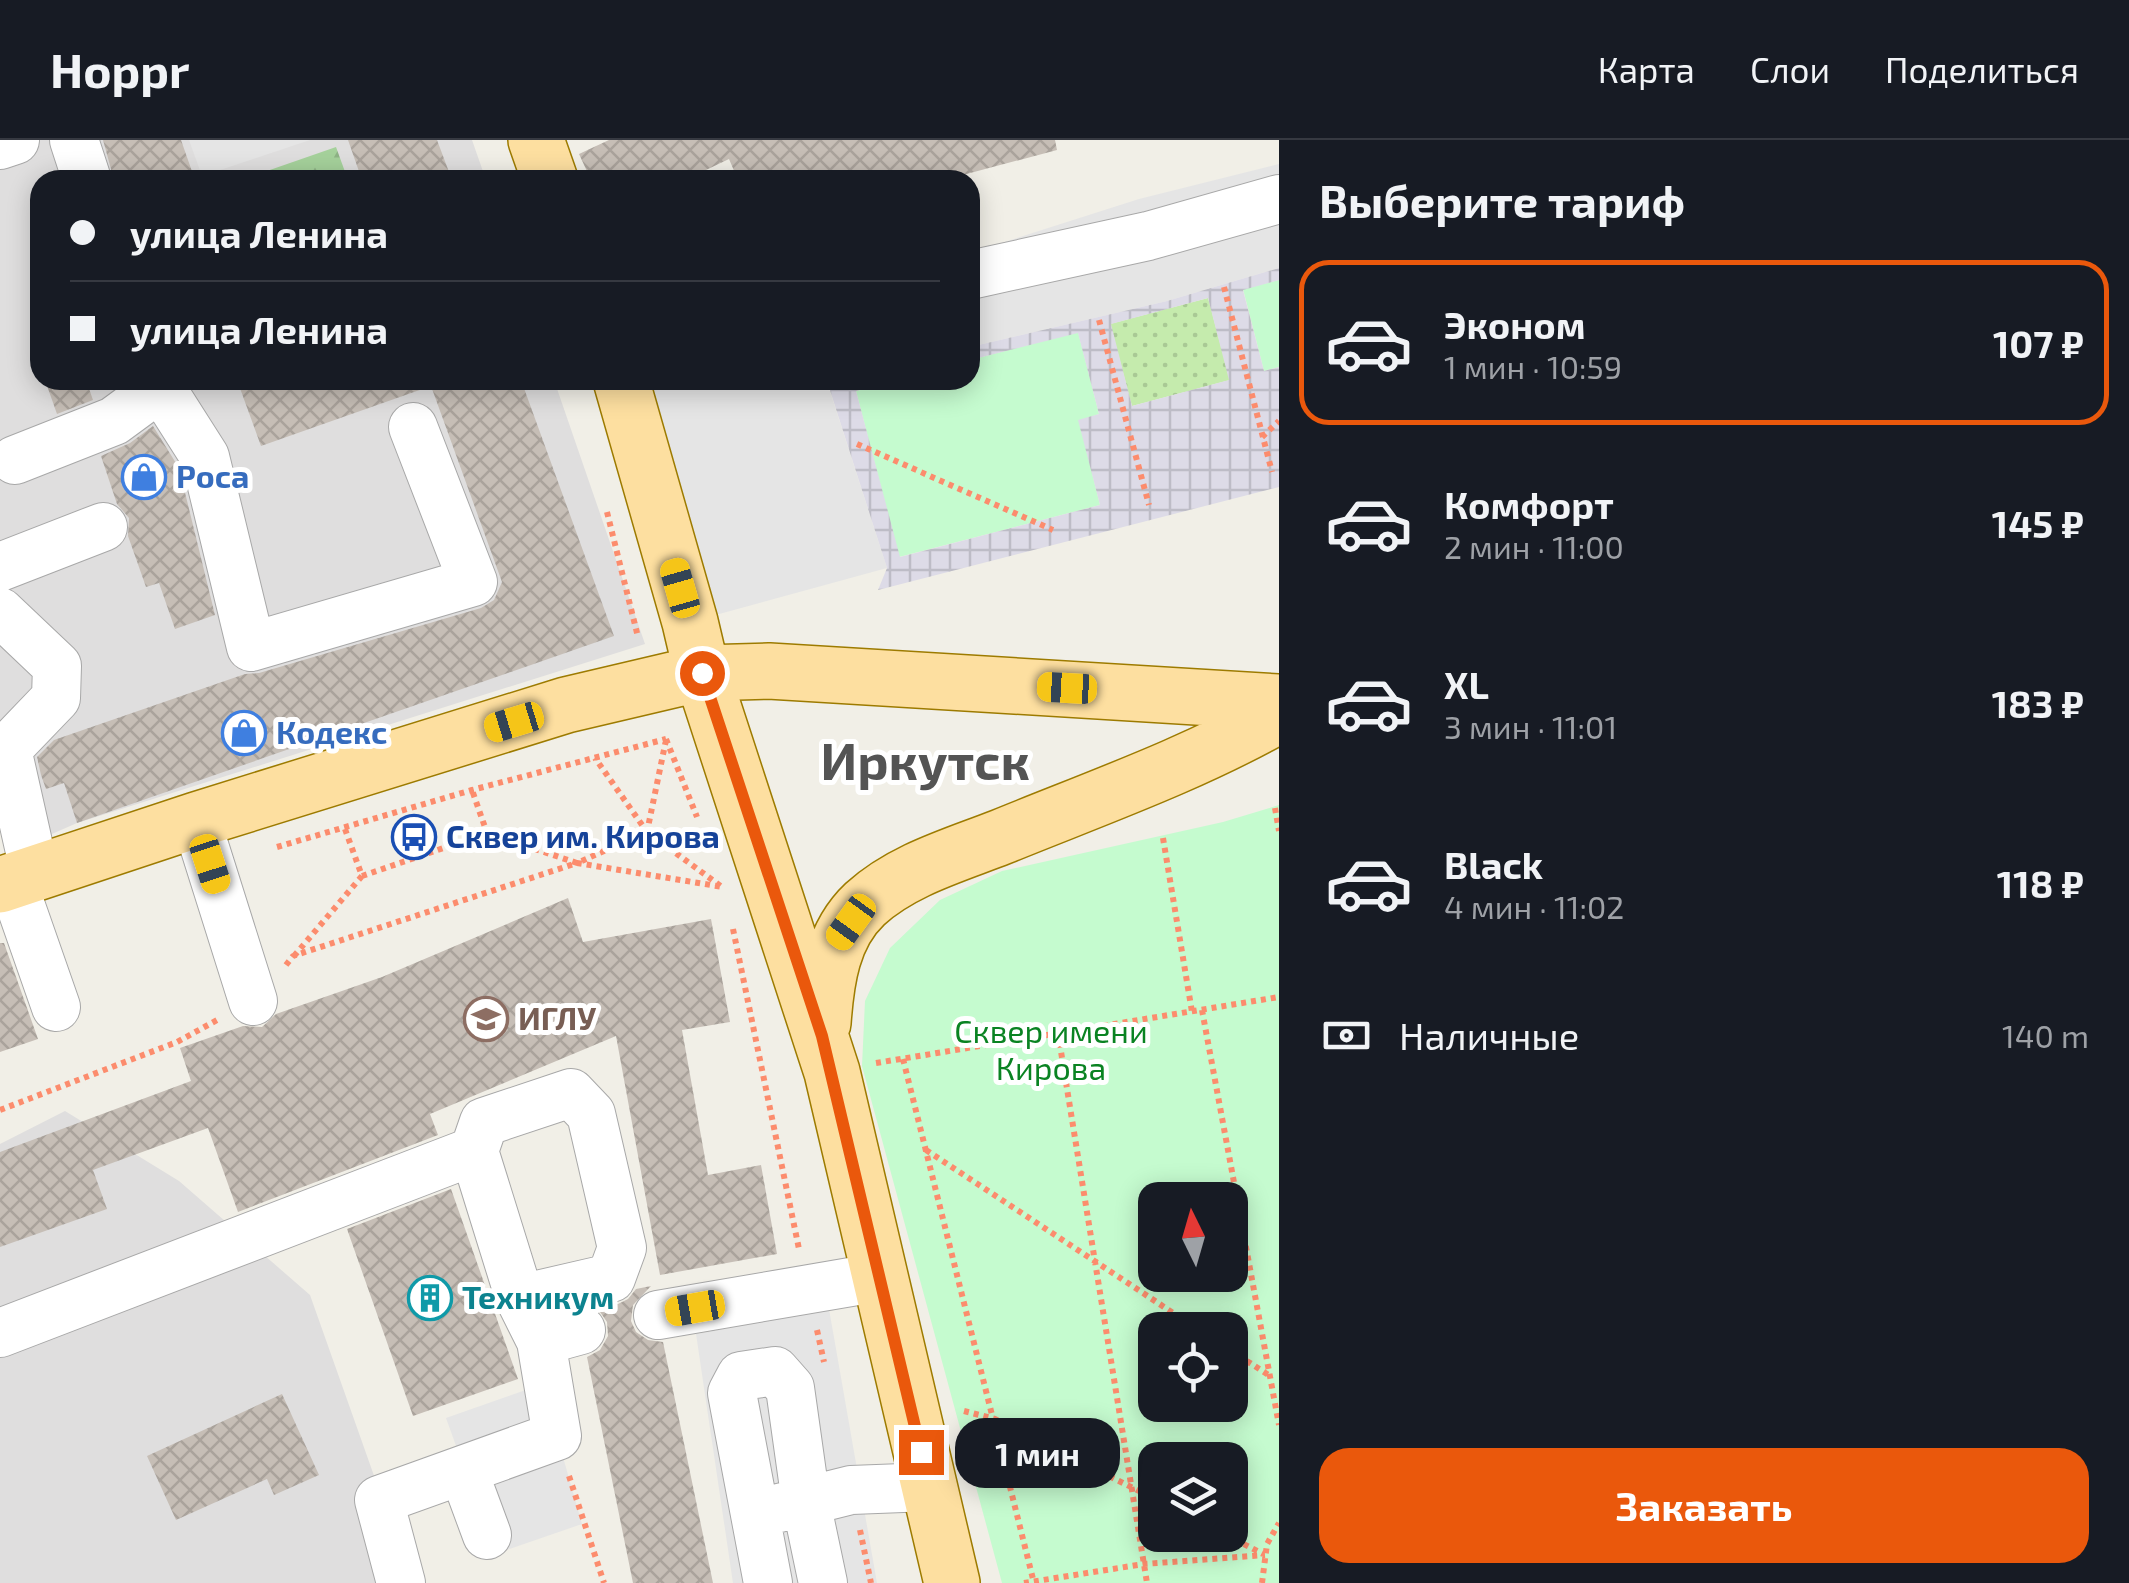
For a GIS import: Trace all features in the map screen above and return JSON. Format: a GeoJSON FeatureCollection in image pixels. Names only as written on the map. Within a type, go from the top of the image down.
{"type":"FeatureCollection","features":[{"type":"Feature","properties":{"kind":"main road"},"geometry":{"type":"LineString","coordinates":[[536,140],[546,170]]}},
{"type":"Feature","properties":{"kind":"main road"},"geometry":{"type":"LineString","coordinates":[[624,390],[702,673],[842,1051]]}},
{"type":"Feature","properties":{"kind":"main road"},"geometry":{"type":"LineString","coordinates":[[16,880],[202,842],[566,705],[702,673],[769,670],[1279,702]]}},
{"type":"Feature","properties":{"kind":"main road"},"geometry":{"type":"LineString","coordinates":[[952,1583],[880,1277],[842,1051],[826,983],[838,940],[864,904],[912,873],[1226,746],[1279,715]]}},
{"type":"Feature","properties":{"kind":"lane"},"geometry":{"type":"LineString","coordinates":[[0,146],[15,140]]}},
{"type":"Feature","properties":{"kind":"lane"},"geometry":{"type":"LineString","coordinates":[[74,140],[84,170]]}},
{"type":"Feature","properties":{"kind":"lane"},"geometry":{"type":"LineString","coordinates":[[980,272],[1148,236],[1279,199]]}},
{"type":"Feature","properties":{"kind":"lane"},"geometry":{"type":"LineString","coordinates":[[15,460],[114,421],[151,390]]}},
{"type":"Feature","properties":{"kind":"lane"},"geometry":{"type":"LineString","coordinates":[[162,390],[205,457],[251,648],[473,582],[413,427]]}},
{"type":"Feature","properties":{"kind":"lane"},"geometry":{"type":"LineString","coordinates":[[0,567],[103,527]]}},
{"type":"Feature","properties":{"kind":"lane"},"geometry":{"type":"LineString","coordinates":[[0,612],[56,666],[56,698],[3,748],[16,880],[56,1007]]}},
{"type":"Feature","properties":{"kind":"lane"},"geometry":{"type":"LineString","coordinates":[[202,842],[253,1001]]}},
{"type":"Feature","properties":{"kind":"lane"},"geometry":{"type":"LineString","coordinates":[[402,1583],[379,1500],[557,1436],[561,1336],[520,1299],[474,1151],[484,1122],[571,1094],[591,1114],[622,1248],[611,1278],[520,1299]]}},
{"type":"Feature","properties":{"kind":"lane"},"geometry":{"type":"LineString","coordinates":[[0,1332],[474,1151]]}},
{"type":"Feature","properties":{"kind":"lane"},"geometry":{"type":"LineString","coordinates":[[658,1315],[880,1277]]}},
{"type":"Feature","properties":{"kind":"lane"},"geometry":{"type":"LineString","coordinates":[[768,1583],[732,1393],[741,1376],[775,1371],[790,1388],[829,1496],[823,1583]]}},
{"type":"Feature","properties":{"kind":"lane"},"geometry":{"type":"LineString","coordinates":[[462,1470],[487,1535]]}},
{"type":"Feature","properties":{"kind":"lane"},"geometry":{"type":"LineString","coordinates":[[755,1514],[829,1496],[929,1487]]}},
{"type":"Feature","properties":{"kind":"path"},"geometry":{"type":"LineString","coordinates":[[1224,288],[1272,472]]}},
{"type":"Feature","properties":{"kind":"path"},"geometry":{"type":"LineString","coordinates":[[1099,320],[1148,505]]}},
{"type":"Feature","properties":{"kind":"path"},"geometry":{"type":"LineString","coordinates":[[1262,436],[1279,421]]}},
{"type":"Feature","properties":{"kind":"path"},"geometry":{"type":"LineString","coordinates":[[857,444],[1053,530]]}},
{"type":"Feature","properties":{"kind":"path"},"geometry":{"type":"LineString","coordinates":[[202,842],[345,829],[472,790],[666,739]]}},
{"type":"Feature","properties":{"kind":"path"},"geometry":{"type":"LineString","coordinates":[[666,739],[700,824]]}},
{"type":"Feature","properties":{"kind":"path"},"geometry":{"type":"LineString","coordinates":[[646,832],[666,739]]}},
{"type":"Feature","properties":{"kind":"path"},"geometry":{"type":"LineString","coordinates":[[596,758],[646,832],[724,888]]}},
{"type":"Feature","properties":{"kind":"path"},"geometry":{"type":"LineString","coordinates":[[472,790],[487,834]]}},
{"type":"Feature","properties":{"kind":"path"},"geometry":{"type":"LineString","coordinates":[[1275,808],[1279,831]]}},
{"type":"Feature","properties":{"kind":"path"},"geometry":{"type":"LineString","coordinates":[[345,829],[362,876]]}},
{"type":"Feature","properties":{"kind":"path"},"geometry":{"type":"LineString","coordinates":[[293,956],[576,862],[646,832]]}},
{"type":"Feature","properties":{"kind":"path"},"geometry":{"type":"LineString","coordinates":[[0,1110],[177,1042],[253,1001],[362,876],[487,834],[576,862],[724,888]]}},
{"type":"Feature","properties":{"kind":"path"},"geometry":{"type":"LineString","coordinates":[[1164,838],[1192,1012]]}},
{"type":"Feature","properties":{"kind":"path"},"geometry":{"type":"LineString","coordinates":[[718,872],[728,905]]}},
{"type":"Feature","properties":{"kind":"path"},"geometry":{"type":"LineString","coordinates":[[732,923],[828,1380]]}},
{"type":"Feature","properties":{"kind":"path"},"geometry":{"type":"LineString","coordinates":[[842,1051],[903,1059],[1279,997]]}},
{"type":"Feature","properties":{"kind":"path"},"geometry":{"type":"LineString","coordinates":[[1202,1010],[1279,1426]]}},
{"type":"Feature","properties":{"kind":"path"},"geometry":{"type":"LineString","coordinates":[[1058,1033],[1147,1583]]}},
{"type":"Feature","properties":{"kind":"path"},"geometry":{"type":"LineString","coordinates":[[903,1059],[1034,1582]]}},
{"type":"Feature","properties":{"kind":"path"},"geometry":{"type":"LineString","coordinates":[[925,1150],[1170,1312]]}},
{"type":"Feature","properties":{"kind":"path"},"geometry":{"type":"LineString","coordinates":[[1248,1362],[1270,1376]]}},
{"type":"Feature","properties":{"kind":"path"},"geometry":{"type":"LineString","coordinates":[[964,1411],[995,1418],[1138,1490]]}},
{"type":"Feature","properties":{"kind":"path"},"geometry":{"type":"LineString","coordinates":[[557,1436],[604,1583]]}},
{"type":"Feature","properties":{"kind":"path"},"geometry":{"type":"LineString","coordinates":[[829,1496],[871,1583]]}},
{"type":"Feature","properties":{"kind":"path"},"geometry":{"type":"LineString","coordinates":[[1262,1583],[1264,1554],[1279,1522]]}},
{"type":"Feature","properties":{"kind":"path"},"geometry":{"type":"LineString","coordinates":[[1248,1546],[1264,1554]]}},
{"type":"Feature","properties":{"kind":"path"},"geometry":{"type":"LineString","coordinates":[[1024,1583],[1144,1564],[1264,1554]]}},
{"type":"Feature","properties":{"kind":"shaded area"},"geometry":{"type":"Polygon","coordinates":[[[0,140],[472,140],[482,170],[30,170],[30,390],[557,390],[645,644],[77,823],[45,837],[0,776],[0,140]]]}},
{"type":"Feature","properties":{"kind":"shaded area"},"geometry":{"type":"Polygon","coordinates":[[[189,140],[310,140],[220,170],[200,170],[189,140]]]}},
{"type":"Feature","properties":{"kind":"shaded area"},"geometry":{"type":"Polygon","coordinates":[[[1279,164],[1279,268],[1167,301],[980,345],[980,250],[1139,199],[1279,164]]]}},
{"type":"Feature","properties":{"kind":"shaded area"},"geometry":{"type":"Polygon","coordinates":[[[1279,268],[1279,280],[1243,290],[1264,371],[1279,367],[1279,487],[878,590],[887,568],[830,390],[860,390],[856,391],[900,557],[1100,505],[1078,420],[1099,414],[1078,333],[980,358],[980,345],[1167,301],[1279,268]],[[1208,298],[1111,324],[1132,406],[1229,380],[1208,298]]]}},
{"type":"Feature","properties":{"kind":"shaded area"},"geometry":{"type":"Polygon","coordinates":[[[624,390],[830,390],[887,568],[690,622],[624,390]]]}},
{"type":"Feature","properties":{"kind":"shaded area"},"geometry":{"type":"Polygon","coordinates":[[[65,1111],[179,1181],[310,1295],[412,1583],[0,1583],[0,1144],[65,1111]]]}},
{"type":"Feature","properties":{"kind":"shaded area"},"geometry":{"type":"Polygon","coordinates":[[[829,1309],[877,1583],[733,1583],[696,1334],[829,1309]]]}},
{"type":"Feature","properties":{"kind":"shaded area"},"geometry":{"type":"Polygon","coordinates":[[[534,1387],[557,1436],[582,1524],[495,1554],[446,1418],[534,1387]]]}},
{"type":"Feature","properties":{"kind":"green space"},"geometry":{"type":"Polygon","coordinates":[[[336,147],[344,170],[270,170],[336,147]]]}},
{"type":"Feature","properties":{"kind":"green space"},"geometry":{"type":"Polygon","coordinates":[[[1279,280],[1279,367],[1264,371],[1243,289],[1279,280]]]}},
{"type":"Feature","properties":{"kind":"green space"},"geometry":{"type":"Polygon","coordinates":[[[1208,298],[1230,380],[1132,406],[1110,324],[1208,298]]]}},
{"type":"Feature","properties":{"kind":"green space"},"geometry":{"type":"Polygon","coordinates":[[[1078,332],[1099,414],[1079,421],[1100,505],[899,557],[856,391],[980,390],[980,357],[1078,332]]]}},
{"type":"Feature","properties":{"kind":"green space","name":"Сквер имени Кирова"},"geometry":{"type":"Polygon","coordinates":[[[1279,805],[1279,1583],[1002,1583],[862,1066],[865,1001],[890,948],[940,900],[1002,871],[1223,822],[1279,805]]]}},
{"type":"Feature","properties":{"kind":"building"},"geometry":{"type":"Polygon","coordinates":[[[103,140],[181,140],[192,170],[111,170],[103,140]]]}},
{"type":"Feature","properties":{"kind":"building"},"geometry":{"type":"Polygon","coordinates":[[[348,140],[437,140],[448,170],[358,170],[348,140]]]}},
{"type":"Feature","properties":{"kind":"building"},"geometry":{"type":"Polygon","coordinates":[[[609,140],[1055,140],[1057,150],[980,170],[734,170],[729,159],[706,170],[586,170],[579,154],[609,140]]]}},
{"type":"Feature","properties":{"kind":"building"},"geometry":{"type":"Polygon","coordinates":[[[49,390],[90,390],[93,400],[57,414],[49,390]]]}},
{"type":"Feature","properties":{"kind":"building"},"geometry":{"type":"Polygon","coordinates":[[[241,390],[420,390],[261,446],[241,390]]]}},
{"type":"Feature","properties":{"kind":"building"},"geometry":{"type":"Polygon","coordinates":[[[432,390],[525,390],[614,636],[77,823],[64,783],[46,789],[37,757],[54,740],[245,674],[481,608],[494,600],[502,582],[432,390]]]}},
{"type":"Feature","properties":{"kind":"building"},"geometry":{"type":"Polygon","coordinates":[[[153,426],[179,468],[215,615],[175,629],[159,583],[146,587],[128,536],[129,518],[117,504],[101,456],[130,443],[153,426]]]}},
{"type":"Feature","properties":{"kind":"building"},"geometry":{"type":"Polygon","coordinates":[[[568,898],[583,942],[711,919],[730,1022],[682,1030],[708,1175],[761,1165],[777,1254],[660,1275],[616,1036],[430,1114],[438,1135],[238,1212],[208,1128],[93,1170],[107,1209],[0,1247],[0,1152],[191,1081],[180,1048],[243,1026],[262,1027],[276,1014],[382,977],[568,898]]]}},
{"type":"Feature","properties":{"kind":"building"},"geometry":{"type":"Polygon","coordinates":[[[0,943],[4,943],[38,1039],[0,1052],[0,943]]]}},
{"type":"Feature","properties":{"kind":"building","name":"Техникум"},"geometry":{"type":"Polygon","coordinates":[[[451,1189],[518,1379],[413,1416],[347,1229],[451,1189]]]}},
{"type":"Feature","properties":{"kind":"building"},"geometry":{"type":"Polygon","coordinates":[[[651,1286],[633,1305],[631,1321],[636,1332],[648,1340],[663,1342],[713,1583],[633,1583],[587,1357],[600,1350],[608,1336],[607,1322],[598,1309],[618,1304],[636,1289],[651,1286]]]}},
{"type":"Feature","properties":{"kind":"building"},"geometry":{"type":"Polygon","coordinates":[[[282,1394],[319,1475],[274,1495],[267,1479],[176,1520],[147,1456],[282,1394]]]}},
{"type":"Feature","properties":{"kind":"place","name":"Роса"},"geometry":{"type":"Point","coordinates":[144,477]}},
{"type":"Feature","properties":{"kind":"place","name":"Кодекс"},"geometry":{"type":"Point","coordinates":[244,733]}},
{"type":"Feature","properties":{"kind":"place","name":"Сквер им. Кирова"},"geometry":{"type":"Point","coordinates":[414,837]}},
{"type":"Feature","properties":{"kind":"place","name":"ИГЛУ"},"geometry":{"type":"Point","coordinates":[486,1019]}},
{"type":"Feature","properties":{"kind":"place","name":"Техникум"},"geometry":{"type":"Point","coordinates":[430,1298]}},
{"type":"Feature","properties":{"kind":"district","name":"Иркутск"},"geometry":{"type":"Point","coordinates":[925,762]}},
{"type":"Feature","properties":{"kind":"route"},"geometry":{"type":"LineString","coordinates":[[702,673],[822,1036],[921,1452]]}}]}
